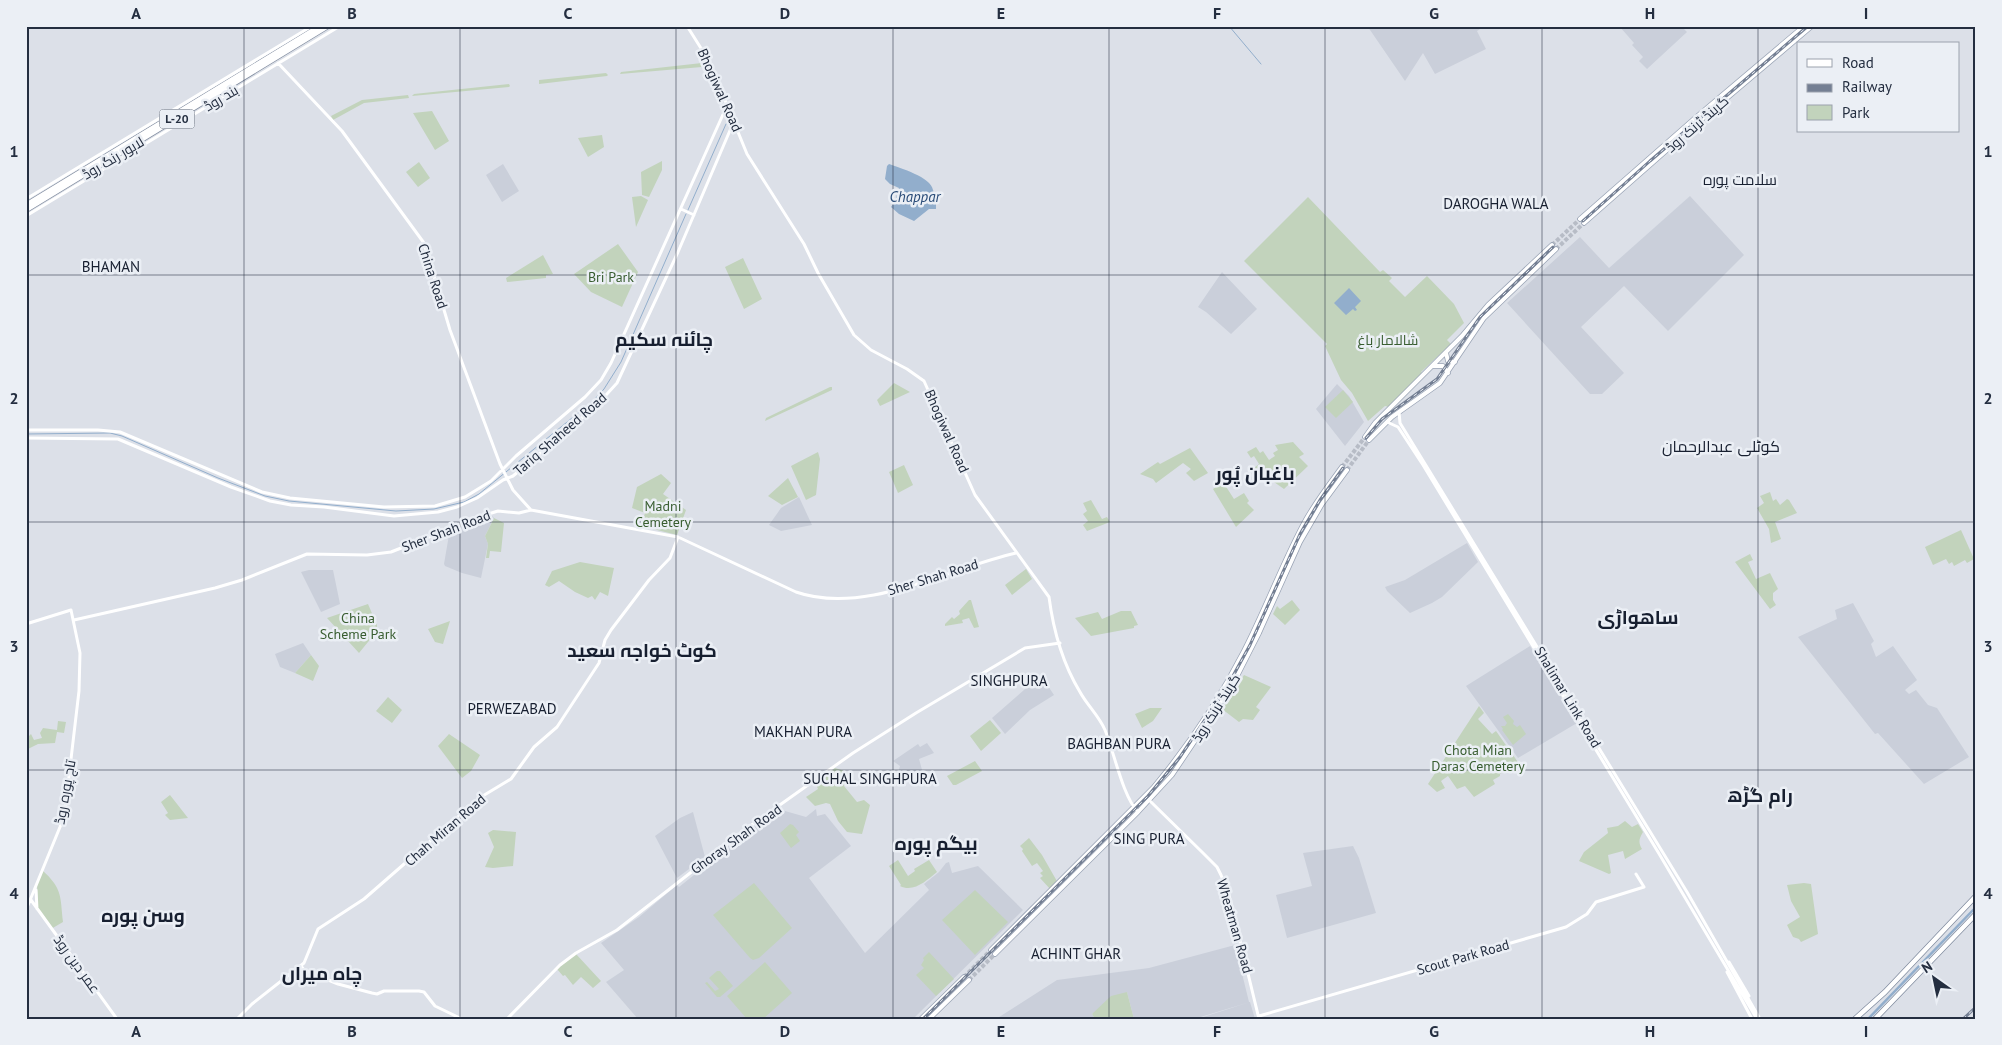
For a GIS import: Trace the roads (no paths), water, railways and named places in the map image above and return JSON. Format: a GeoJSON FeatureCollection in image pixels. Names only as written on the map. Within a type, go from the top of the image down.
{"type":"FeatureCollection","features":[{"type":"Feature","properties":{"kind":"highway","name":"لاہور رنگ روڈ"},"geometry":{"type":"LineString","coordinates":[[26,205],[320,26]]}},
{"type":"Feature","properties":{"kind":"highway","name":"لاہور رنگ روڈ"},"geometry":{"type":"LineString","coordinates":[[26,210],[328,26]]}},
{"type":"Feature","properties":{"kind":"highway"},"geometry":{"type":"LineString","coordinates":[[1860,1019],[1976,896]]}},
{"type":"Feature","properties":{"kind":"highway"},"geometry":{"type":"LineString","coordinates":[[1876,1019],[1976,914]]}},
{"type":"Feature","properties":{"kind":"highway"},"geometry":{"type":"LineString","coordinates":[[1855,1019],[1885,992]]}},
{"type":"Feature","properties":{"kind":"main road","name":"بند روڈ"},"geometry":{"type":"LineString","coordinates":[[26,199],[312,26]]}},
{"type":"Feature","properties":{"kind":"main road","name":"بند روڈ"},"geometry":{"type":"LineString","coordinates":[[26,216],[340,26]]}},
{"type":"Feature","properties":{"kind":"main road","name":"Bhogiwal Road"},"geometry":{"type":"LineString","coordinates":[[687,26],[709,61],[747,154],[804,244],[854,335],[870,350],[908,369],[924,381],[975,495],[1049,597],[1049,608],[1060,643],[1078,688],[1105,731],[1133,808]]}},
{"type":"Feature","properties":{"kind":"main road","name":"گرینڈ ٹرنک روڈ"},"geometry":{"type":"LineString","coordinates":[[1580,219],[1804,26]]}},
{"type":"Feature","properties":{"kind":"main road","name":"گرینڈ ٹرنک روڈ"},"geometry":{"type":"LineString","coordinates":[[1584,223],[1812,26]]}},
{"type":"Feature","properties":{"kind":"main road","name":"China Road"},"geometry":{"type":"LineString","coordinates":[[278,63],[342,131],[424,243],[450,330],[507,477]]}},
{"type":"Feature","properties":{"kind":"main road","name":"Tariq Shaheed Road"},"geometry":{"type":"LineString","coordinates":[[26,430],[115,431],[262,492],[290,498],[384,507],[435,506],[458,500],[477,490],[503,470],[573,408],[601,380],[683,210],[725,110],[728,107]]}},
{"type":"Feature","properties":{"kind":"main road","name":"Tariq Shaheed Road"},"geometry":{"type":"LineString","coordinates":[[26,438],[118,438],[231,487],[270,501],[290,505],[324,507],[388,516],[449,510],[469,502],[507,477],[513,476],[596,406],[616,383],[632,352],[734,121]]}},
{"type":"Feature","properties":{"kind":"main road"},"geometry":{"type":"LineString","coordinates":[[1673,137],[1677,141]]}},
{"type":"Feature","properties":{"kind":"main road"},"geometry":{"type":"LineString","coordinates":[[683,210],[692,214]]}},
{"type":"Feature","properties":{"kind":"main road"},"geometry":{"type":"LineString","coordinates":[[1364,437],[1375,423],[1434,366],[1482,312],[1542,255],[1554,247],[1546,259],[1484,318],[1448,373],[1434,388],[1385,422],[1369,440]]}},
{"type":"Feature","properties":{"kind":"main road"},"geometry":{"type":"LineString","coordinates":[[1542,255],[1546,259]]}},
{"type":"Feature","properties":{"kind":"main road"},"geometry":{"type":"LineString","coordinates":[[1446,353],[1448,361],[1455,362]]}},
{"type":"Feature","properties":{"kind":"main road"},"geometry":{"type":"LineString","coordinates":[[1434,366],[1443,366],[1448,373]]}},
{"type":"Feature","properties":{"kind":"main road","name":"Shalimar Link Road"},"geometry":{"type":"LineString","coordinates":[[1399,412],[1400,423],[1430,474],[1720,952]]}},
{"type":"Feature","properties":{"kind":"main road","name":"Shalimar Link Road"},"geometry":{"type":"LineString","coordinates":[[1385,422],[1398,427],[1430,474]]}},
{"type":"Feature","properties":{"kind":"main road","name":"گرینڈ ٹرنک روڈ"},"geometry":{"type":"LineString","coordinates":[[991,950],[1133,808],[1167,771],[1225,687],[1302,527],[1317,501],[1342,466]]}},
{"type":"Feature","properties":{"kind":"main road","name":"گرینڈ ٹرنک روڈ"},"geometry":{"type":"LineString","coordinates":[[995,954],[1138,812],[1180,762],[1233,684],[1300,542],[1337,482],[1347,470]]}},
{"type":"Feature","properties":{"kind":"main road"},"geometry":{"type":"LineString","coordinates":[[1338,472],[1343,475]]}},
{"type":"Feature","properties":{"kind":"main road"},"geometry":{"type":"LineString","coordinates":[[507,477],[518,497],[531,510]]}},
{"type":"Feature","properties":{"kind":"main road"},"geometry":{"type":"LineString","coordinates":[[1332,480],[1337,482]]}},
{"type":"Feature","properties":{"kind":"main road","name":"Sher Shah Road"},"geometry":{"type":"LineString","coordinates":[[74,620],[213,589],[242,580],[307,554],[367,555],[391,552],[498,511],[519,513],[531,510],[678,537],[796,592],[815,597],[854,597],[892,591],[990,559],[1016,553]]}},
{"type":"Feature","properties":{"kind":"main road","name":"Chah Miran Road"},"geometry":{"type":"LineString","coordinates":[[301,966],[305,962],[318,929],[364,899],[481,797],[511,779],[534,747],[552,733],[599,663],[605,640],[611,630],[649,580],[670,558],[678,537]]}},
{"type":"Feature","properties":{"kind":"main road","name":"تاج پورہ روڈ"},"geometry":{"type":"LineString","coordinates":[[26,624],[71,610],[80,653],[79,691],[64,816],[26,910]]}},
{"type":"Feature","properties":{"kind":"main road","name":"Ghoray Shah Road"},"geometry":{"type":"LineString","coordinates":[[507,1019],[560,965],[576,953],[617,930],[753,824],[853,753],[1025,648],[1060,643]]}},
{"type":"Feature","properties":{"kind":"main road","name":"Wheatman Road"},"geometry":{"type":"LineString","coordinates":[[1149,800],[1202,852],[1221,875],[1229,895],[1259,1017]]}},
{"type":"Feature","properties":{"kind":"main road"},"geometry":{"type":"LineString","coordinates":[[1133,808],[1138,812]]}},
{"type":"Feature","properties":{"kind":"main road","name":"Scout Park Road"},"geometry":{"type":"LineString","coordinates":[[1259,1017],[1566,927],[1587,914],[1596,902],[1644,887],[1636,874]]}},
{"type":"Feature","properties":{"kind":"main road","name":"تاج پورہ روڈ"},"geometry":{"type":"LineString","coordinates":[[36,887],[37,910]]}},
{"type":"Feature","properties":{"kind":"main road","name":"عمر دین روڈ"},"geometry":{"type":"LineString","coordinates":[[31,900],[117,1019]]}},
{"type":"Feature","properties":{"kind":"main road"},"geometry":{"type":"LineString","coordinates":[[1720,952],[1760,1019]]}},
{"type":"Feature","properties":{"kind":"main road"},"geometry":{"type":"LineString","coordinates":[[1720,952],[1733,985],[1752,1019]]}},
{"type":"Feature","properties":{"kind":"main road"},"geometry":{"type":"LineString","coordinates":[[1720,952],[1732,966],[1760,1019]]}},
{"type":"Feature","properties":{"kind":"main road"},"geometry":{"type":"LineString","coordinates":[[237,1019],[252,1004],[301,966],[304,970],[338,984],[372,993],[403,990],[424,992],[435,1006],[462,1019]]}},
{"type":"Feature","properties":{"kind":"main road"},"geometry":{"type":"LineString","coordinates":[[921,1019],[964,977]]}},
{"type":"Feature","properties":{"kind":"main road"},"geometry":{"type":"LineString","coordinates":[[929,1011],[931,1017],[969,980]]}},
{"type":"Feature","properties":{"kind":"water","name":"Chappar"},"geometry":{"type":"Polygon","coordinates":[[[889,164],[927,181],[931,185],[934,198],[936,199],[936,209],[929,209],[914,221],[899,214],[891,207],[899,188],[890,184],[885,179],[889,164]]]}},
{"type":"Feature","properties":{"kind":"water"},"geometry":{"type":"Polygon","coordinates":[[[1349,288],[1361,301],[1355,307],[1357,310],[1353,309],[1346,315],[1334,303],[1349,288]]]}},
{"type":"Feature","properties":{"kind":"waterway"},"geometry":{"type":"LineString","coordinates":[[1229,26],[1261,64]]}},
{"type":"Feature","properties":{"kind":"waterway"},"geometry":{"type":"LineString","coordinates":[[688,210],[726,124]]}},
{"type":"Feature","properties":{"kind":"waterway"},"geometry":{"type":"LineString","coordinates":[[26,434],[110,433],[122,436],[218,478],[265,496],[289,501],[396,511],[434,509],[464,502],[479,494],[594,400],[604,389],[621,362],[686,214]]}},
{"type":"Feature","properties":{"kind":"waterway"},"geometry":{"type":"LineString","coordinates":[[1868,1019],[1976,907]]}},
{"type":"Feature","properties":{"kind":"tunnel"},"geometry":{"type":"LineString","coordinates":[[1552,245],[1580,219]]}},
{"type":"Feature","properties":{"kind":"tunnel"},"geometry":{"type":"LineString","coordinates":[[1556,249],[1584,223]]}},
{"type":"Feature","properties":{"kind":"tunnel"},"geometry":{"type":"LineString","coordinates":[[1342,467],[1365,437]]}},
{"type":"Feature","properties":{"kind":"tunnel"},"geometry":{"type":"LineString","coordinates":[[1347,470],[1369,440]]}},
{"type":"Feature","properties":{"kind":"tunnel"},"geometry":{"type":"LineString","coordinates":[[964,977],[991,950]]}},
{"type":"Feature","properties":{"kind":"tunnel"},"geometry":{"type":"LineString","coordinates":[[969,980],[995,954]]}},
{"type":"Feature","properties":{"kind":"railway"},"geometry":{"type":"LineString","coordinates":[[1583,221],[1808,26]]}},
{"type":"Feature","properties":{"kind":"railway"},"geometry":{"type":"LineString","coordinates":[[1366,438],[1382,419],[1437,379],[1480,317],[1553,247]]}},
{"type":"Feature","properties":{"kind":"railway"},"geometry":{"type":"LineString","coordinates":[[923,1019],[1148,796],[1180,757],[1228,685],[1250,645],[1300,534],[1320,500],[1343,468]]}},
{"type":"Feature","properties":{"kind":"railway"},"geometry":{"type":"LineString","coordinates":[[1963,1019],[1976,1007]]}},
{"type":"Feature","properties":{"kind":"district","name":"سلامت پورہ"},"geometry":{"type":"Point","coordinates":[1740,180]}},
{"type":"Feature","properties":{"kind":"district","name":"DAROGHA WALA"},"geometry":{"type":"Point","coordinates":[1496,204]}},
{"type":"Feature","properties":{"kind":"district","name":"BHAMAN"},"geometry":{"type":"Point","coordinates":[111,267]}},
{"type":"Feature","properties":{"kind":"district","name":"چائنہ سکیم"},"geometry":{"type":"Point","coordinates":[664,339]}},
{"type":"Feature","properties":{"kind":"district","name":"کوٹلی عبدالرحمان"},"geometry":{"type":"Point","coordinates":[1721,446]}},
{"type":"Feature","properties":{"kind":"district","name":"باغبان پُور"},"geometry":{"type":"Point","coordinates":[1255,473]}},
{"type":"Feature","properties":{"kind":"district","name":"ساھواڑی"},"geometry":{"type":"Point","coordinates":[1638,617]}},
{"type":"Feature","properties":{"kind":"district","name":"کوٹ خواجہ سعید"},"geometry":{"type":"Point","coordinates":[642,650]}},
{"type":"Feature","properties":{"kind":"district","name":"SINGHPURA"},"geometry":{"type":"Point","coordinates":[1009,681]}},
{"type":"Feature","properties":{"kind":"district","name":"PERWEZABAD"},"geometry":{"type":"Point","coordinates":[512,709]}},
{"type":"Feature","properties":{"kind":"district","name":"MAKHAN PURA"},"geometry":{"type":"Point","coordinates":[803,732]}},
{"type":"Feature","properties":{"kind":"district","name":"BAGHBAN PURA"},"geometry":{"type":"Point","coordinates":[1119,744]}},
{"type":"Feature","properties":{"kind":"district","name":"SUCHAL SINGHPURA"},"geometry":{"type":"Point","coordinates":[870,779]}},
{"type":"Feature","properties":{"kind":"district","name":"رام گڑھ"},"geometry":{"type":"Point","coordinates":[1760,795]}},
{"type":"Feature","properties":{"kind":"district","name":"SING PURA"},"geometry":{"type":"Point","coordinates":[1149,839]}},
{"type":"Feature","properties":{"kind":"district","name":"بیگم پورہ"},"geometry":{"type":"Point","coordinates":[936,843]}},
{"type":"Feature","properties":{"kind":"district","name":"وسن پورہ"},"geometry":{"type":"Point","coordinates":[143,915]}},
{"type":"Feature","properties":{"kind":"district","name":"ACHINT GHAR"},"geometry":{"type":"Point","coordinates":[1076,954]}},
{"type":"Feature","properties":{"kind":"district","name":"چاہ میراں"},"geometry":{"type":"Point","coordinates":[322,973]}},
{"type":"Feature","properties":{"kind":"park label","name":"Bri Park"},"geometry":{"type":"Point","coordinates":[611,277]}},
{"type":"Feature","properties":{"kind":"park label","name":"شالامار باغ"},"geometry":{"type":"Point","coordinates":[1388,340]}},
{"type":"Feature","properties":{"kind":"park label","name":"Madni Cemetery"},"geometry":{"type":"Point","coordinates":[663,514]}},
{"type":"Feature","properties":{"kind":"park label","name":"China Scheme Park"},"geometry":{"type":"Point","coordinates":[358,626]}},
{"type":"Feature","properties":{"kind":"park label","name":"Chota Mian Daras Cemetery"},"geometry":{"type":"Point","coordinates":[1478,758]}}]}
